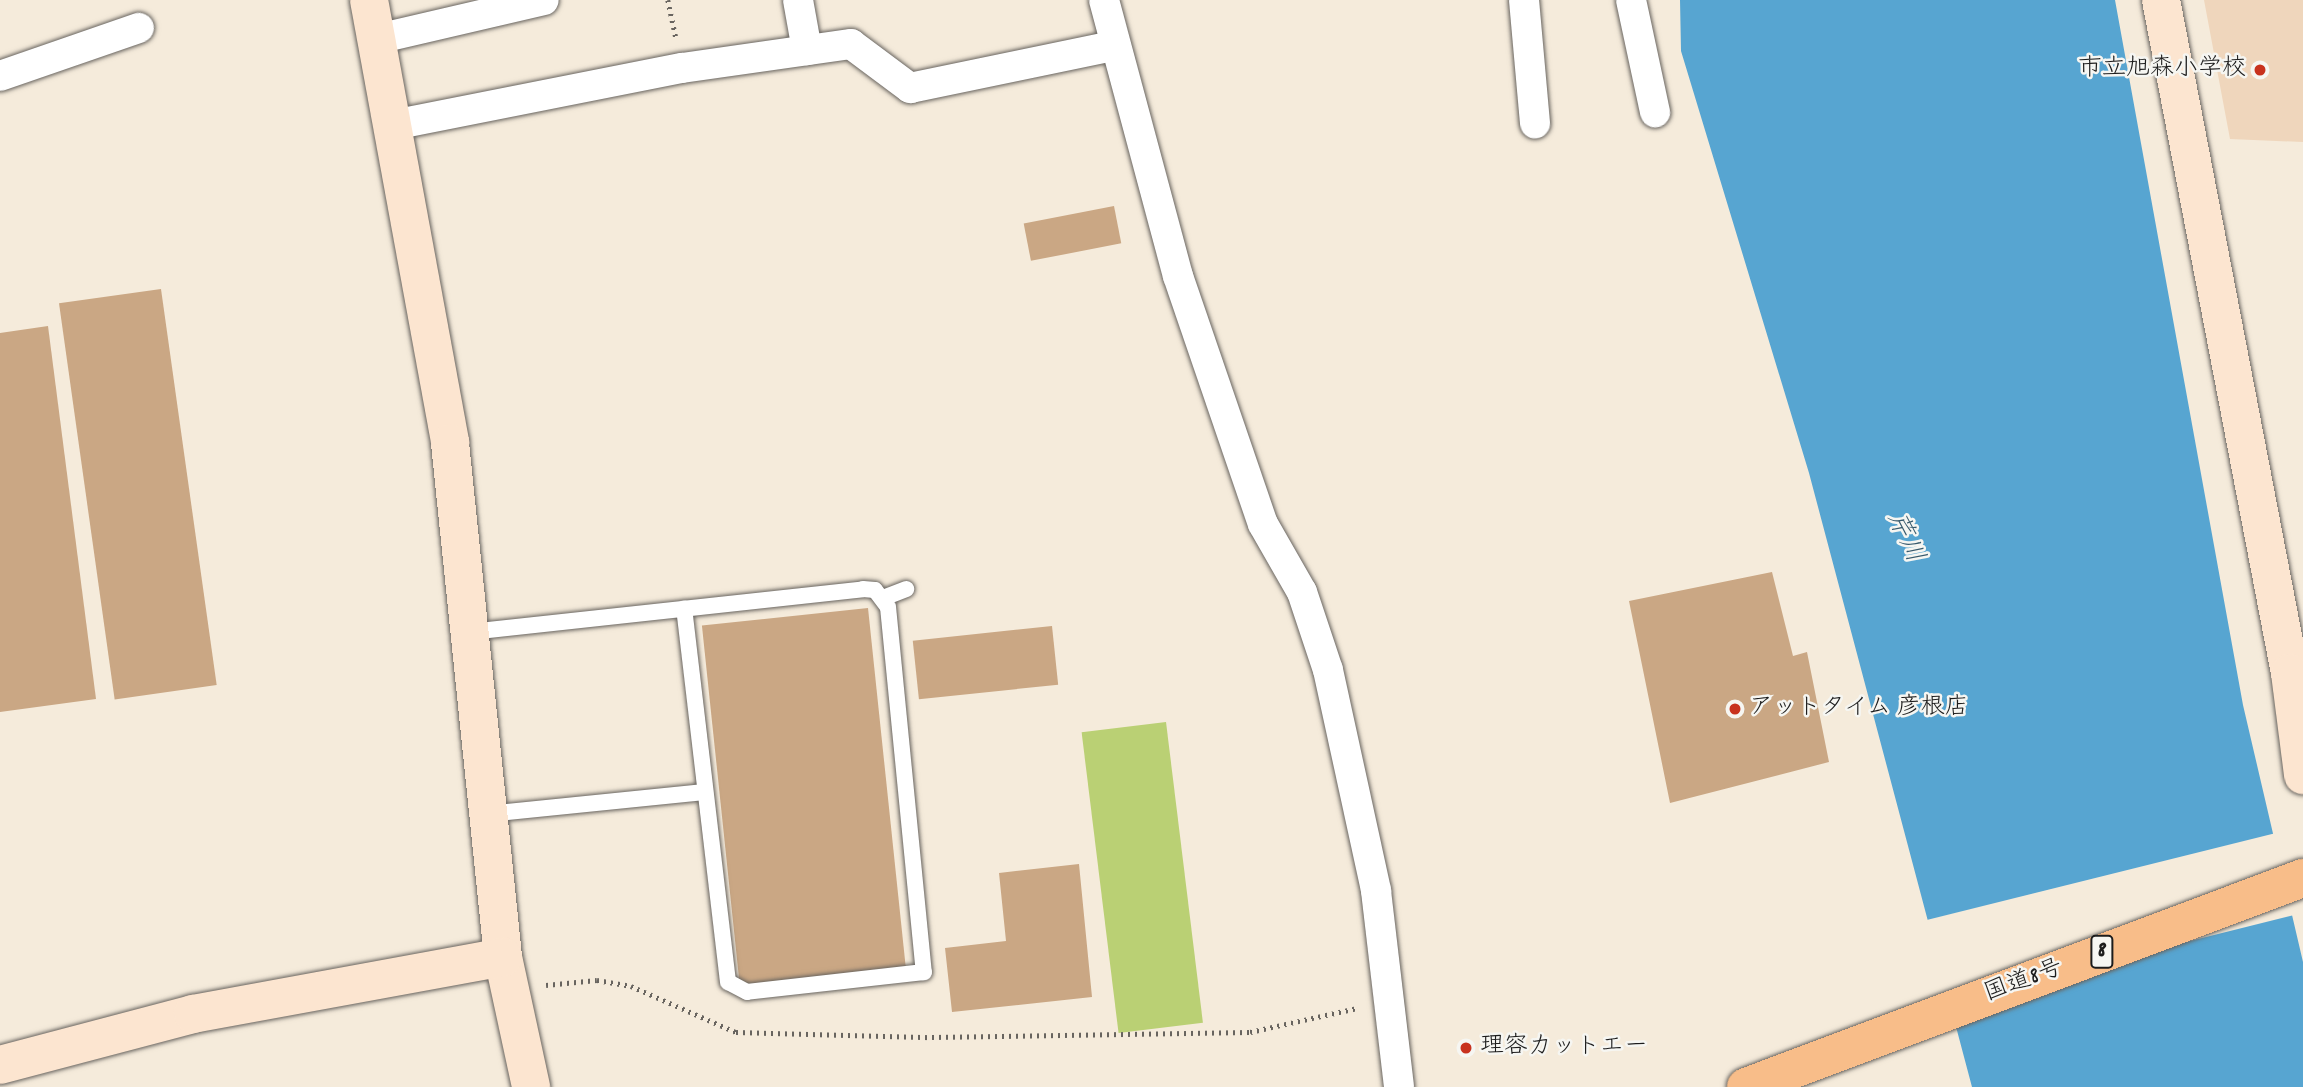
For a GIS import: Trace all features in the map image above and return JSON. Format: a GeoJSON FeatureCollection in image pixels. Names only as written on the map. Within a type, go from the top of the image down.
{"type":"FeatureCollection","features":[{"type":"Feature","properties":{"kind":"highway","name":"国道8号"},"geometry":{"type":"LineString","coordinates":[[1769,1083],[1913,1023],[2298,880]]}},
{"type":"Feature","properties":{"kind":"street"},"geometry":{"type":"LineString","coordinates":[[369,0],[450,443],[503,957],[531,1087]]}},
{"type":"Feature","properties":{"kind":"street"},"geometry":{"type":"LineString","coordinates":[[377,39],[544,0]]}},
{"type":"Feature","properties":{"kind":"street"},"geometry":{"type":"LineString","coordinates":[[798,0],[807,50]]}},
{"type":"Feature","properties":{"kind":"street"},"geometry":{"type":"LineString","coordinates":[[1104,0],[1161,246],[1263,524],[1302,592],[1328,670],[1376,891],[1399,1087]]}},
{"type":"Feature","properties":{"kind":"street"},"geometry":{"type":"LineString","coordinates":[[1524,0],[1535,124]]}},
{"type":"Feature","properties":{"kind":"street"},"geometry":{"type":"LineString","coordinates":[[1631,0],[1655,111]]}},
{"type":"Feature","properties":{"kind":"street"},"geometry":{"type":"LineString","coordinates":[[2161,0],[2290,673],[2303,775]]}},
{"type":"Feature","properties":{"kind":"street"},"geometry":{"type":"LineString","coordinates":[[0,76],[139,28]]}},
{"type":"Feature","properties":{"kind":"street"},"geometry":{"type":"LineString","coordinates":[[393,125],[682,68],[852,44],[910,88],[1113,46]]}},
{"type":"Feature","properties":{"kind":"street"},"geometry":{"type":"LineString","coordinates":[[0,1065],[194,1014],[503,957]]}},
{"type":"Feature","properties":{"kind":"lane"},"geometry":{"type":"LineString","coordinates":[[470,632],[863,589],[884,598],[906,589]]}},
{"type":"Feature","properties":{"kind":"lane"},"geometry":{"type":"LineString","coordinates":[[684,609],[728,982],[747,992],[923,972],[884,598]]}},
{"type":"Feature","properties":{"kind":"lane"},"geometry":{"type":"LineString","coordinates":[[488,814],[704,792]]}},
{"type":"Feature","properties":{"kind":"path"},"geometry":{"type":"LineString","coordinates":[[543,986],[597,980],[631,986],[736,1032],[932,1037],[1250,1032],[1352,1010],[1386,993]]}},
{"type":"Feature","properties":{"kind":"shaded area","name":"市立旭森小学校"},"geometry":{"type":"Polygon","coordinates":[[[2204,0],[2303,0],[2303,142],[2230,139],[2204,0]]]}},
{"type":"Feature","properties":{"kind":"green space"},"geometry":{"type":"Polygon","coordinates":[[[1166,722],[1203,1023],[1119,1033],[1082,732],[1166,722]]]}},
{"type":"Feature","properties":{"kind":"water","name":"芹川"},"geometry":{"type":"Polygon","coordinates":[[[1680,0],[2115,0],[2243,705],[2303,962],[2303,1087],[1972,1087],[1809,473],[1681,51],[1680,0]]]}},
{"type":"Feature","properties":{"kind":"pier"},"geometry":{"type":"Polygon","coordinates":[[[2276,833],[2296,915],[1945,1002],[1925,921],[2276,833]]]}},
{"type":"Feature","properties":{"kind":"building"},"geometry":{"type":"Polygon","coordinates":[[[1114,206],[1121,243],[1031,261],[1024,224],[1114,206]]]}},
{"type":"Feature","properties":{"kind":"building"},"geometry":{"type":"Polygon","coordinates":[[[161,289],[217,685],[115,699],[59,303],[161,289]]]}},
{"type":"Feature","properties":{"kind":"building"},"geometry":{"type":"Polygon","coordinates":[[[48,326],[96,699],[0,712],[0,333],[48,326]]]}},
{"type":"Feature","properties":{"kind":"building","name":"アットタイム 彦根店"},"geometry":{"type":"Polygon","coordinates":[[[1772,572],[1793,656],[1807,652],[1829,762],[1670,803],[1629,601],[1772,572]]]}},
{"type":"Feature","properties":{"kind":"building"},"geometry":{"type":"Polygon","coordinates":[[[868,608],[906,968],[740,985],[702,625],[868,608]]]}},
{"type":"Feature","properties":{"kind":"building"},"geometry":{"type":"Polygon","coordinates":[[[1052,626],[1058,685],[919,699],[913,641],[1052,626]]]}},
{"type":"Feature","properties":{"kind":"building"},"geometry":{"type":"Polygon","coordinates":[[[1079,864],[1092,997],[952,1012],[945,948],[1006,941],[999,873],[1079,864]]]}},
{"type":"Feature","properties":{"kind":"place","name":"市立旭森小学校"},"geometry":{"type":"Point","coordinates":[2260,70]}},
{"type":"Feature","properties":{"kind":"place","name":"アットタイム 彦根店"},"geometry":{"type":"Point","coordinates":[1735,709]}},
{"type":"Feature","properties":{"kind":"place","name":"理容カットエー"},"geometry":{"type":"Point","coordinates":[1466,1048]}}]}
